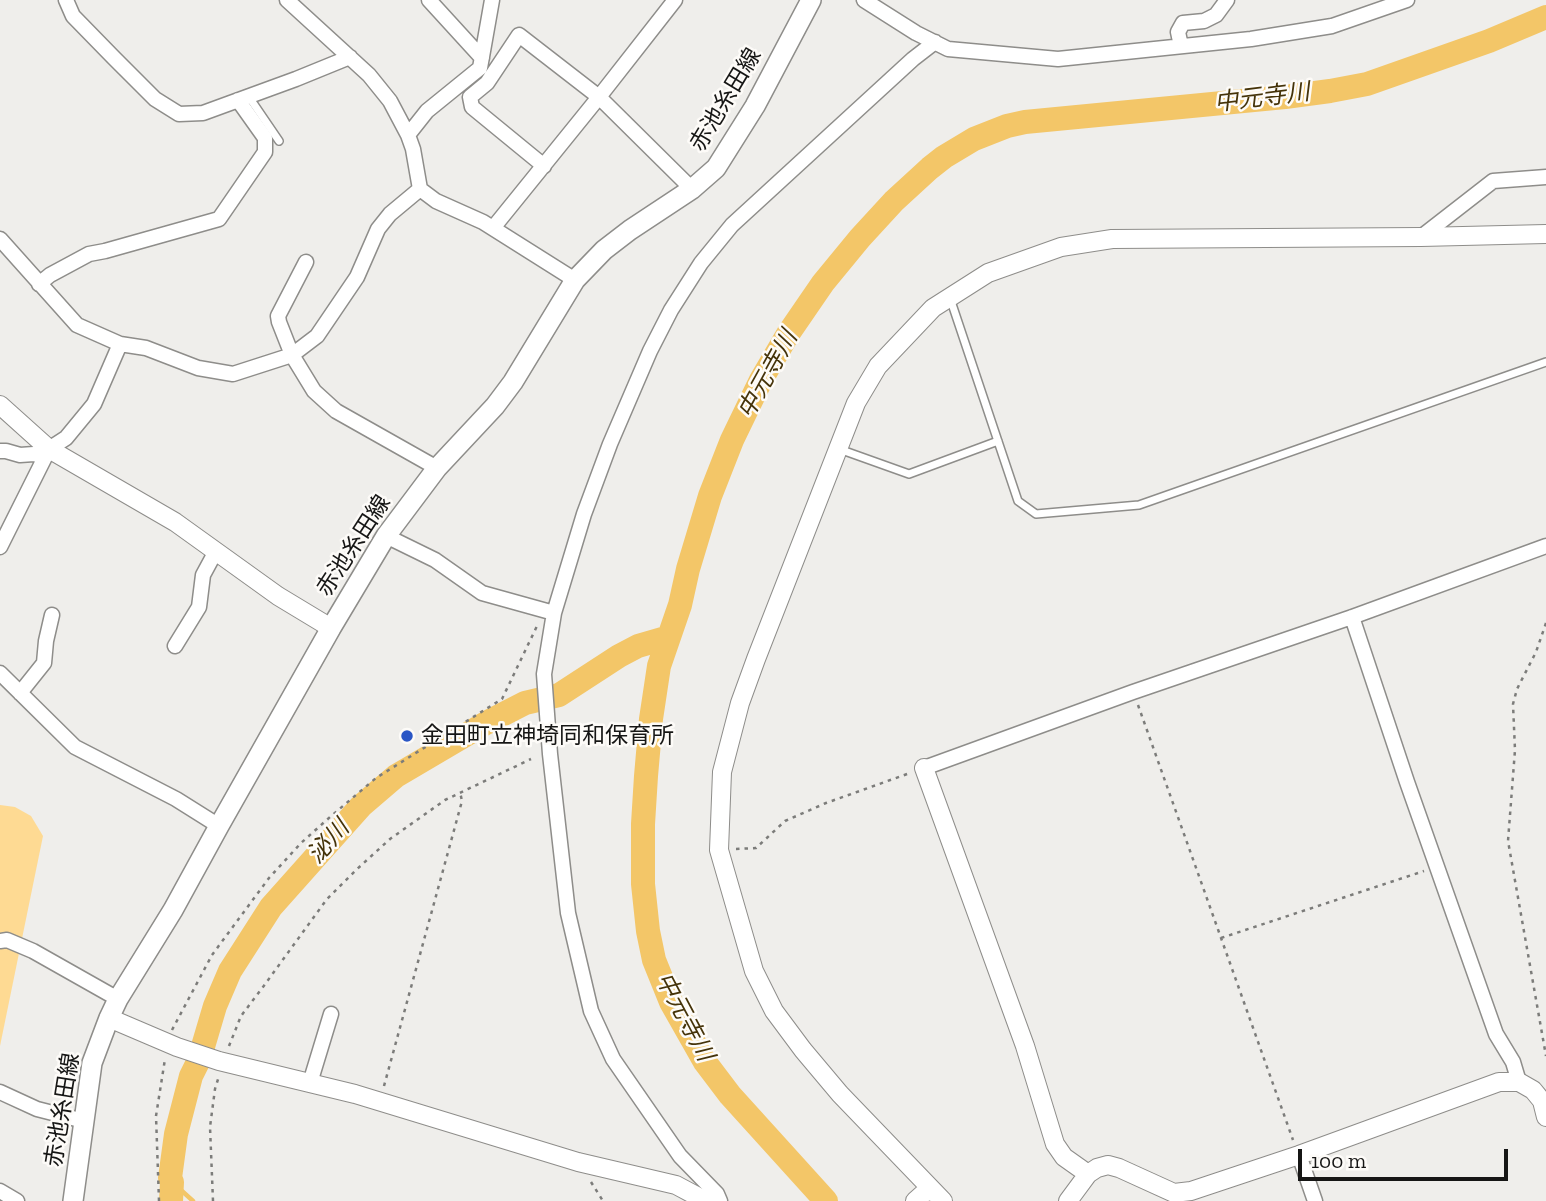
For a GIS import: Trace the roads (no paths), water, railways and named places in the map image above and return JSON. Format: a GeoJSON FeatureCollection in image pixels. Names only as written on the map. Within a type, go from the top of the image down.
{"type":"FeatureCollection","features":[{"type":"Feature","properties":{"kind":"main road","name":"赤池糸田線"},"geometry":{"type":"LineString","coordinates":[[73,1201],[92,1063],[109,1018],[386,536],[437,468],[507,390],[575,279],[604,250],[692,189],[716,168],[755,106],[811,0]]}},
{"type":"Feature","properties":{"kind":"street"},"geometry":{"type":"LineString","coordinates":[[287,0],[369,75],[390,101],[413,149],[420,188],[436,201],[483,222],[575,279]]}},
{"type":"Feature","properties":{"kind":"street"},"geometry":{"type":"LineString","coordinates":[[429,0],[482,58]]}},
{"type":"Feature","properties":{"kind":"street"},"geometry":{"type":"LineString","coordinates":[[493,228],[675,0]]}},
{"type":"Feature","properties":{"kind":"street"},"geometry":{"type":"LineString","coordinates":[[864,0],[916,33],[948,49],[1058,58],[1251,39],[1332,26],[1407,0]]}},
{"type":"Feature","properties":{"kind":"street"},"geometry":{"type":"LineString","coordinates":[[1181,46],[1178,32],[1183,23],[1204,21],[1216,15],[1227,0]]}},
{"type":"Feature","properties":{"kind":"street"},"geometry":{"type":"LineString","coordinates":[[70,2],[73,16],[155,99],[178,114],[203,113],[349,57]]}},
{"type":"Feature","properties":{"kind":"street"},"geometry":{"type":"LineString","coordinates":[[408,135],[428,111],[480,68],[489,2]]}},
{"type":"Feature","properties":{"kind":"street"},"geometry":{"type":"LineString","coordinates":[[544,166],[472,107],[470,97],[487,82],[519,35],[599,97],[692,189]]}},
{"type":"Feature","properties":{"kind":"street"},"geometry":{"type":"LineString","coordinates":[[720,1201],[717,1194],[680,1156],[613,1059],[591,1011],[568,913],[550,754],[544,674],[549,611],[610,444],[650,351],[671,310],[701,263],[732,225],[935,42]]}},
{"type":"Feature","properties":{"kind":"street"},"geometry":{"type":"LineString","coordinates":[[39,284],[89,254],[219,219],[265,152],[265,138],[243,98]]}},
{"type":"Feature","properties":{"kind":"street"},"geometry":{"type":"LineString","coordinates":[[1421,237],[1493,181],[1546,177]]}},
{"type":"Feature","properties":{"kind":"street"},"geometry":{"type":"LineString","coordinates":[[0,239],[77,325],[120,344],[146,348],[198,368],[233,374],[292,355],[317,336],[357,277],[377,229],[420,188]]}},
{"type":"Feature","properties":{"kind":"street"},"geometry":{"type":"LineString","coordinates":[[929,1196],[803,1050],[774,1011],[754,971],[719,850],[722,772],[740,704],[856,403],[878,366],[933,308],[988,272],[1061,247],[1112,239],[1546,234]]}},
{"type":"Feature","properties":{"kind":"street"},"geometry":{"type":"LineString","coordinates":[[306,262],[278,316],[292,355],[314,391],[336,411],[437,468]]}},
{"type":"Feature","properties":{"kind":"street"},"geometry":{"type":"LineString","coordinates":[[0,547],[47,453],[66,438],[94,404],[120,344]]}},
{"type":"Feature","properties":{"kind":"street"},"geometry":{"type":"LineString","coordinates":[[0,405],[47,453],[175,522],[278,596],[331,628]]}},
{"type":"Feature","properties":{"kind":"street"},"geometry":{"type":"LineString","coordinates":[[0,451],[20,455],[47,453]]}},
{"type":"Feature","properties":{"kind":"street"},"geometry":{"type":"LineString","coordinates":[[386,536],[435,560],[482,593],[549,611]]}},
{"type":"Feature","properties":{"kind":"street"},"geometry":{"type":"LineString","coordinates":[[1088,1174],[1064,1157],[1055,1144],[1025,1046],[924,768],[1546,546]]}},
{"type":"Feature","properties":{"kind":"street"},"geometry":{"type":"LineString","coordinates":[[175,646],[199,607],[203,575],[216,551]]}},
{"type":"Feature","properties":{"kind":"street"},"geometry":{"type":"LineString","coordinates":[[20,693],[44,663],[52,615]]}},
{"type":"Feature","properties":{"kind":"street"},"geometry":{"type":"LineString","coordinates":[[1352,617],[1496,1034],[1513,1062],[1518,1082]]}},
{"type":"Feature","properties":{"kind":"street"},"geometry":{"type":"LineString","coordinates":[[2,678],[75,747],[176,799],[219,826]]}},
{"type":"Feature","properties":{"kind":"street"},"geometry":{"type":"LineString","coordinates":[[0,941],[7,940],[33,951],[118,999]]}},
{"type":"Feature","properties":{"kind":"street"},"geometry":{"type":"LineString","coordinates":[[310,1083],[331,1014]]}},
{"type":"Feature","properties":{"kind":"street"},"geometry":{"type":"LineString","coordinates":[[109,1018],[221,1062],[380,1102],[578,1162],[676,1185],[706,1201]]}},
{"type":"Feature","properties":{"kind":"street"},"geometry":{"type":"LineString","coordinates":[[1068,1201],[1088,1174],[1097,1168],[1108,1165],[1119,1168],[1172,1197],[1299,1155],[1499,1082],[1518,1082],[1533,1090],[1542,1101],[1546,1116]]}},
{"type":"Feature","properties":{"kind":"street"},"geometry":{"type":"LineString","coordinates":[[0,1092],[37,1109],[84,1121]]}},
{"type":"Feature","properties":{"kind":"street"},"geometry":{"type":"LineString","coordinates":[[1299,1155],[1315,1201]]}},
{"type":"Feature","properties":{"kind":"street"},"geometry":{"type":"LineString","coordinates":[[0,1191],[17,1201]]}},
{"type":"Feature","properties":{"kind":"lane"},"geometry":{"type":"LineString","coordinates":[[243,98],[279,141]]}},
{"type":"Feature","properties":{"kind":"lane"},"geometry":{"type":"LineString","coordinates":[[950,298],[1018,501],[1036,514],[1139,505],[1546,362]]}},
{"type":"Feature","properties":{"kind":"lane"},"geometry":{"type":"LineString","coordinates":[[839,449],[909,474],[998,441]]}},
{"type":"Feature","properties":{"kind":"waterway","name":"中元寺川"},"geometry":{"type":"LineString","coordinates":[[826,1201],[730,1095],[705,1062],[671,1002],[654,960],[643,884],[646,776],[659,666],[680,605],[710,496],[732,440],[761,380],[788,334],[823,283],[894,201],[944,157],[974,139],[1025,122],[1285,97],[1367,84],[1489,41],[1546,17]]}},
{"type":"Feature","properties":{"kind":"waterway","name":"泌川"},"geometry":{"type":"LineString","coordinates":[[171,1201],[170,1178],[176,1134],[191,1076],[230,971],[271,907],[361,806],[396,776],[525,703],[559,695],[619,656],[638,646],[669,637]]}},
{"type":"Feature","properties":{"kind":"waterway"},"geometry":{"type":"LineString","coordinates":[[172,1182],[193,1201]]}},
{"type":"Feature","properties":{"kind":"place","name":"金田町立神埼同和保育所"},"geometry":{"type":"Point","coordinates":[407,736]}}]}
